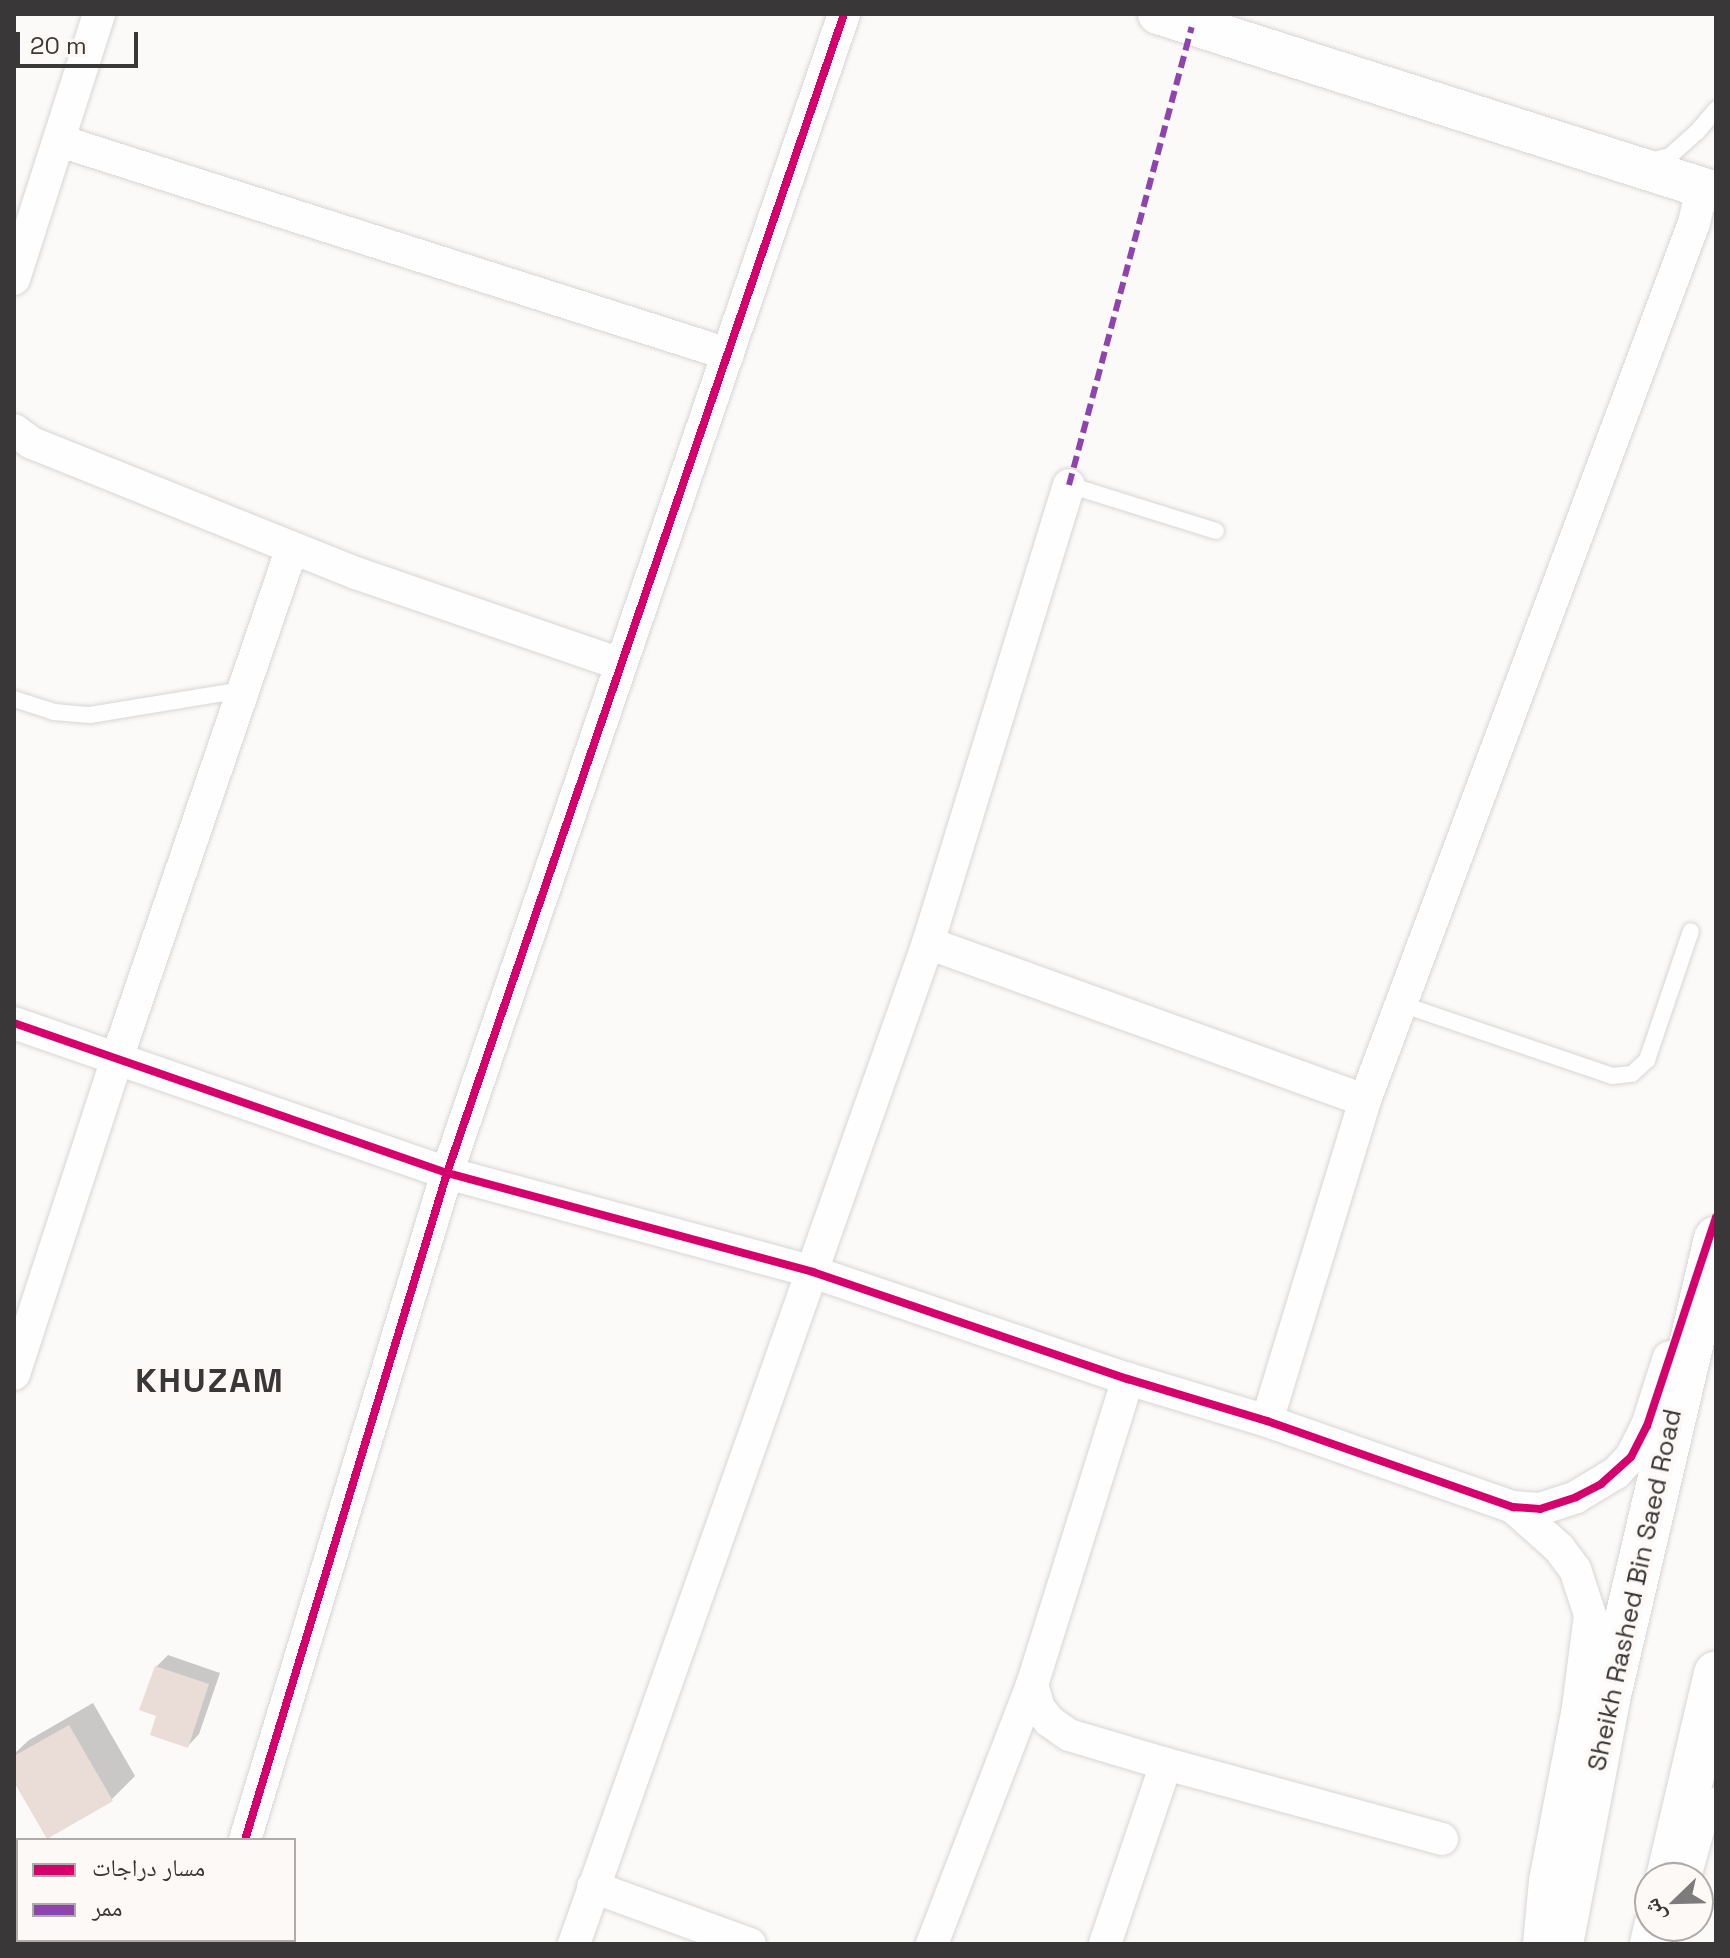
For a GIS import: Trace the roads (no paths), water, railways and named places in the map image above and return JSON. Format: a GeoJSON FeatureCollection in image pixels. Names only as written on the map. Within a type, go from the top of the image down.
{"type":"FeatureCollection","features":[{"type":"Feature","properties":{"kind":"main road","name":"Sheikh Rashed Bin Saed Road"},"geometry":{"type":"LineString","coordinates":[[1561,1944],[1618,1653],[1716,1238]]}},
{"type":"Feature","properties":{"kind":"main road"},"geometry":{"type":"LineString","coordinates":[[1672,1862],[1716,1674]]}},
{"type":"Feature","properties":{"kind":"street"},"geometry":{"type":"LineString","coordinates":[[14,279],[99,14]]}},
{"type":"Feature","properties":{"kind":"street"},"geometry":{"type":"LineString","coordinates":[[246,1838],[447,1173],[844,14]]}},
{"type":"Feature","properties":{"kind":"street"},"geometry":{"type":"LineString","coordinates":[[1158,14],[1709,191],[1694,223],[1365,1100],[1267,1421]]}},
{"type":"Feature","properties":{"kind":"street"},"geometry":{"type":"LineString","coordinates":[[60,141],[728,354]]}},
{"type":"Feature","properties":{"kind":"street"},"geometry":{"type":"LineString","coordinates":[[14,430],[32,443],[292,548],[621,664]]}},
{"type":"Feature","properties":{"kind":"street"},"geometry":{"type":"LineString","coordinates":[[574,1944],[928,943],[1069,485]]}},
{"type":"Feature","properties":{"kind":"street"},"geometry":{"type":"LineString","coordinates":[[14,1374],[117,1058],[292,548]]}},
{"type":"Feature","properties":{"kind":"street"},"geometry":{"type":"LineString","coordinates":[[928,943],[1365,1100]]}},
{"type":"Feature","properties":{"kind":"street"},"geometry":{"type":"LineString","coordinates":[[14,1023],[447,1173],[813,1272],[1128,1379],[1267,1421],[1513,1507],[1540,1509],[1576,1497],[1601,1484],[1631,1457],[1647,1426],[1716,1217]]}},
{"type":"Feature","properties":{"kind":"street"},"geometry":{"type":"LineString","coordinates":[[932,1944],[1032,1685],[1128,1379]]}},
{"type":"Feature","properties":{"kind":"street"},"geometry":{"type":"LineString","coordinates":[[1513,1507],[1559,1548],[1575,1569],[1590,1615],[1578,1708],[1545,1881],[1539,1944]]}},
{"type":"Feature","properties":{"kind":"street"},"geometry":{"type":"LineString","coordinates":[[1032,1685],[1039,1708],[1049,1721],[1069,1735],[1442,1839]]}},
{"type":"Feature","properties":{"kind":"street"},"geometry":{"type":"LineString","coordinates":[[1105,1944],[1166,1764]]}},
{"type":"Feature","properties":{"kind":"street"},"geometry":{"type":"LineString","coordinates":[[593,1887],[750,1944]]}},
{"type":"Feature","properties":{"kind":"lane"},"geometry":{"type":"LineString","coordinates":[[1633,166],[1670,156],[1697,132],[1716,109]]}},
{"type":"Feature","properties":{"kind":"lane"},"geometry":{"type":"LineString","coordinates":[[1069,485],[1216,531]]}},
{"type":"Feature","properties":{"kind":"lane"},"geometry":{"type":"LineString","coordinates":[[14,699],[54,712],[90,715],[243,690]]}},
{"type":"Feature","properties":{"kind":"lane"},"geometry":{"type":"LineString","coordinates":[[1401,1004],[1612,1076],[1632,1074],[1647,1060],[1691,931]]}},
{"type":"Feature","properties":{"kind":"lane"},"geometry":{"type":"LineString","coordinates":[[1697,1862],[1716,1795]]}},
{"type":"Feature","properties":{"kind":"district","name":"KHUZAM"},"geometry":{"type":"Point","coordinates":[210,1381]}}]}
